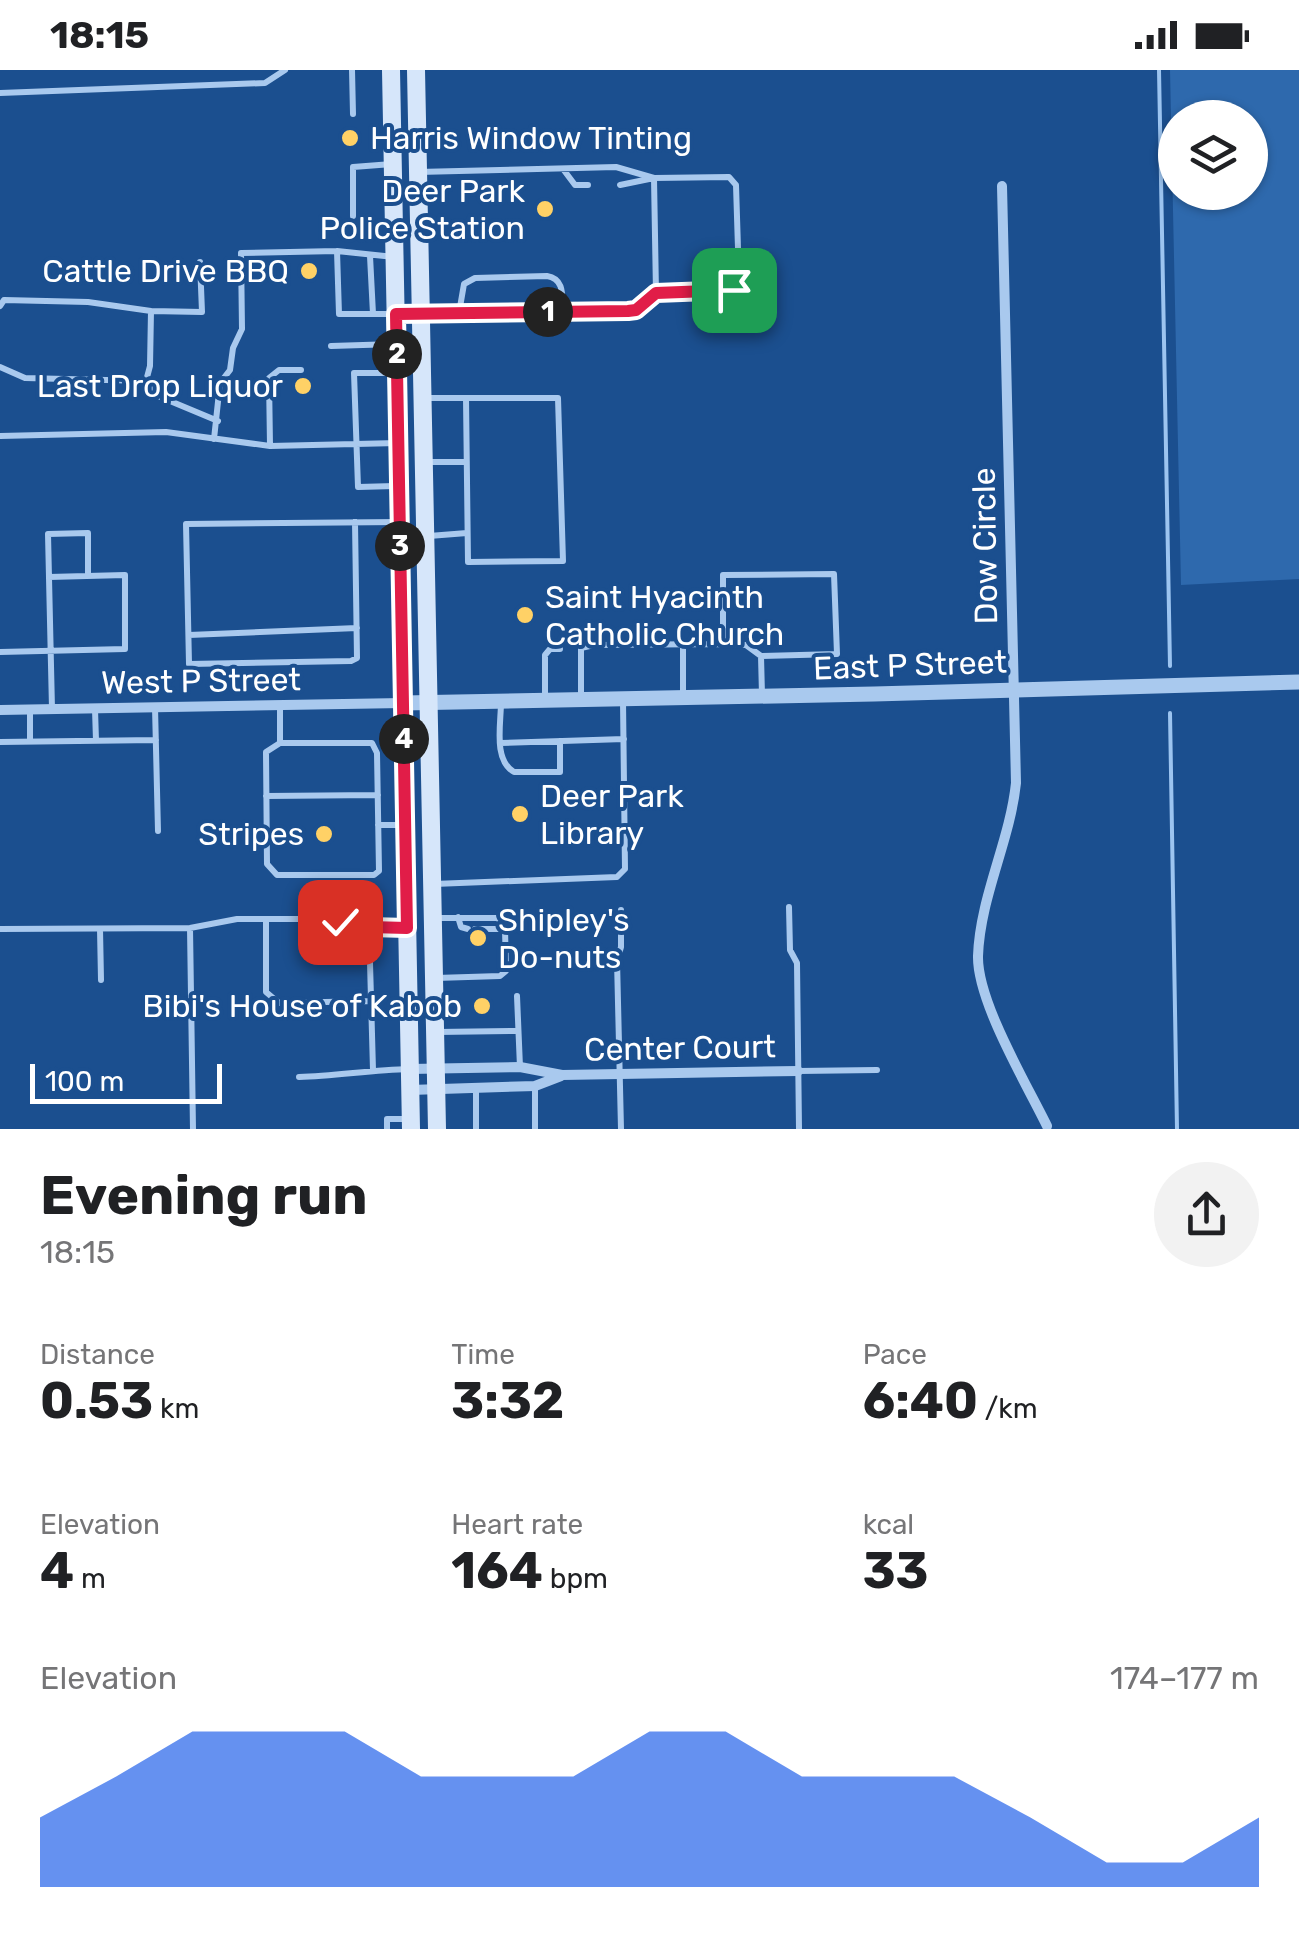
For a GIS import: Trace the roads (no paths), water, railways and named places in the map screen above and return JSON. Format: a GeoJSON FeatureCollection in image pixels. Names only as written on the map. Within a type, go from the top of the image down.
{"type":"FeatureCollection","features":[{"type":"Feature","properties":{"kind":"main road"},"geometry":{"type":"LineString","coordinates":[[392,70],[411,1124]]}},
{"type":"Feature","properties":{"kind":"main road"},"geometry":{"type":"LineString","coordinates":[[416,70],[437,1129]]}},
{"type":"Feature","properties":{"kind":"main road"},"geometry":{"type":"LineString","coordinates":[[393,169],[418,172]]}},
{"type":"Feature","properties":{"kind":"main road"},"geometry":{"type":"LineString","coordinates":[[395,259],[421,262]]}},
{"type":"Feature","properties":{"kind":"main road"},"geometry":{"type":"LineString","coordinates":[[396,314],[422,313]]}},
{"type":"Feature","properties":{"kind":"main road"},"geometry":{"type":"LineString","coordinates":[[398,443],[425,452]]}},
{"type":"Feature","properties":{"kind":"main road"},"geometry":{"type":"LineString","coordinates":[[400,528],[427,535]]}},
{"type":"Feature","properties":{"kind":"street","name":"Dow Circle"},"geometry":{"type":"LineString","coordinates":[[1002,186],[1014,806],[982,925],[978,960],[984,992],[1046,1126]]}},
{"type":"Feature","properties":{"kind":"street","name":"East P Street"},"geometry":{"type":"LineString","coordinates":[[403,703],[1299,682]]}},
{"type":"Feature","properties":{"kind":"street","name":"West P Street"},"geometry":{"type":"LineString","coordinates":[[0,710],[403,703]]}},
{"type":"Feature","properties":{"kind":"street"},"geometry":{"type":"LineString","coordinates":[[493,1067],[494,1089]]}},
{"type":"Feature","properties":{"kind":"street","name":"Center Court"},"geometry":{"type":"LineString","coordinates":[[410,1069],[520,1067],[562,1076],[798,1070]]}},
{"type":"Feature","properties":{"kind":"street","name":"Center Court"},"geometry":{"type":"LineString","coordinates":[[410,1090],[534,1086],[562,1076]]}},
{"type":"Feature","properties":{"kind":"lane"},"geometry":{"type":"LineString","coordinates":[[0,93],[265,83],[285,70]]}},
{"type":"Feature","properties":{"kind":"lane"},"geometry":{"type":"LineString","coordinates":[[352,70],[353,114]]}},
{"type":"Feature","properties":{"kind":"lane"},"geometry":{"type":"LineString","coordinates":[[353,216],[353,167],[393,169]]}},
{"type":"Feature","properties":{"kind":"lane"},"geometry":{"type":"LineString","coordinates":[[418,172],[616,167],[654,178]]}},
{"type":"Feature","properties":{"kind":"lane"},"geometry":{"type":"LineString","coordinates":[[562,168],[576,185],[588,185]]}},
{"type":"Feature","properties":{"kind":"lane"},"geometry":{"type":"LineString","coordinates":[[422,313],[636,310],[656,293],[731,291],[739,280],[736,182],[729,177],[654,178],[620,185]]}},
{"type":"Feature","properties":{"kind":"lane"},"geometry":{"type":"LineString","coordinates":[[654,178],[656,293]]}},
{"type":"Feature","properties":{"kind":"lane"},"geometry":{"type":"LineString","coordinates":[[214,439],[220,383],[230,370],[233,348],[242,329],[241,253],[338,251],[395,259]]}},
{"type":"Feature","properties":{"kind":"lane"},"geometry":{"type":"LineString","coordinates":[[338,251],[339,314],[396,314]]}},
{"type":"Feature","properties":{"kind":"lane"},"geometry":{"type":"LineString","coordinates":[[370,256],[373,314]]}},
{"type":"Feature","properties":{"kind":"lane"},"geometry":{"type":"LineString","coordinates":[[0,306],[4,300],[88,302],[151,311],[202,312],[200,262]]}},
{"type":"Feature","properties":{"kind":"lane"},"geometry":{"type":"LineString","coordinates":[[459,312],[464,284],[476,278],[547,276],[560,284],[564,312]]}},
{"type":"Feature","properties":{"kind":"lane"},"geometry":{"type":"LineString","coordinates":[[146,381],[151,311]]}},
{"type":"Feature","properties":{"kind":"lane"},"geometry":{"type":"LineString","coordinates":[[331,346],[396,344]]}},
{"type":"Feature","properties":{"kind":"lane"},"geometry":{"type":"LineString","coordinates":[[0,368],[25,378],[146,381],[158,396],[218,421]]}},
{"type":"Feature","properties":{"kind":"lane"},"geometry":{"type":"LineString","coordinates":[[270,446],[269,378],[279,370],[301,370]]}},
{"type":"Feature","properties":{"kind":"lane"},"geometry":{"type":"LineString","coordinates":[[397,373],[354,374],[358,487],[399,486]]}},
{"type":"Feature","properties":{"kind":"lane"},"geometry":{"type":"LineString","coordinates":[[424,398],[466,398],[558,398],[563,561],[468,562],[466,398]]}},
{"type":"Feature","properties":{"kind":"lane"},"geometry":{"type":"LineString","coordinates":[[0,436],[166,432],[270,446],[398,443]]}},
{"type":"Feature","properties":{"kind":"lane"},"geometry":{"type":"LineString","coordinates":[[425,452],[466,462]]}},
{"type":"Feature","properties":{"kind":"lane"},"geometry":{"type":"LineString","coordinates":[[355,522],[359,654],[351,661],[189,664],[186,524],[355,522],[400,528]]}},
{"type":"Feature","properties":{"kind":"lane"},"geometry":{"type":"LineString","coordinates":[[52,709],[48,534],[88,533],[88,576]]}},
{"type":"Feature","properties":{"kind":"lane"},"geometry":{"type":"LineString","coordinates":[[427,535],[467,533]]}},
{"type":"Feature","properties":{"kind":"lane"},"geometry":{"type":"LineString","coordinates":[[580,700],[578,648],[723,644],[746,645],[762,656],[837,654],[834,574],[723,575],[723,644]]}},
{"type":"Feature","properties":{"kind":"lane"},"geometry":{"type":"LineString","coordinates":[[0,652],[126,649],[125,575],[49,577]]}},
{"type":"Feature","properties":{"kind":"lane"},"geometry":{"type":"LineString","coordinates":[[189,635],[357,628]]}},
{"type":"Feature","properties":{"kind":"lane"},"geometry":{"type":"LineString","coordinates":[[683,644],[684,698]]}},
{"type":"Feature","properties":{"kind":"lane"},"geometry":{"type":"LineString","coordinates":[[545,700],[545,655],[550,649],[560,648]]}},
{"type":"Feature","properties":{"kind":"lane"},"geometry":{"type":"LineString","coordinates":[[762,656],[762,696]]}},
{"type":"Feature","properties":{"kind":"lane"},"geometry":{"type":"LineString","coordinates":[[433,884],[617,877],[625,869],[626,852],[623,699]]}},
{"type":"Feature","properties":{"kind":"lane"},"geometry":{"type":"LineString","coordinates":[[500,701],[501,760],[507,768],[514,772],[560,772],[560,741]]}},
{"type":"Feature","properties":{"kind":"lane"},"geometry":{"type":"LineString","coordinates":[[280,705],[280,744]]}},
{"type":"Feature","properties":{"kind":"lane"},"geometry":{"type":"LineString","coordinates":[[155,707],[158,831]]}},
{"type":"Feature","properties":{"kind":"lane"},"geometry":{"type":"LineString","coordinates":[[95,708],[96,741]]}},
{"type":"Feature","properties":{"kind":"lane"},"geometry":{"type":"LineString","coordinates":[[30,709],[30,742]]}},
{"type":"Feature","properties":{"kind":"lane"},"geometry":{"type":"LineString","coordinates":[[501,743],[624,739]]}},
{"type":"Feature","properties":{"kind":"lane"},"geometry":{"type":"LineString","coordinates":[[0,742],[156,740]]}},
{"type":"Feature","properties":{"kind":"lane"},"geometry":{"type":"LineString","coordinates":[[372,742],[377,753],[379,872],[277,875],[267,864],[266,752],[280,744],[372,742]]}},
{"type":"Feature","properties":{"kind":"lane"},"geometry":{"type":"LineString","coordinates":[[266,796],[378,794]]}},
{"type":"Feature","properties":{"kind":"lane"},"geometry":{"type":"LineString","coordinates":[[378,825],[405,824]]}},
{"type":"Feature","properties":{"kind":"lane"},"geometry":{"type":"LineString","coordinates":[[789,907],[790,950],[797,963],[799,1129]]}},
{"type":"Feature","properties":{"kind":"lane"},"geometry":{"type":"LineString","coordinates":[[621,910],[617,960],[621,1129]]}},
{"type":"Feature","properties":{"kind":"lane"},"geometry":{"type":"LineString","coordinates":[[458,917],[461,927],[505,930]]}},
{"type":"Feature","properties":{"kind":"lane"},"geometry":{"type":"LineString","coordinates":[[434,918],[498,918],[505,930],[504,975],[434,978]]}},
{"type":"Feature","properties":{"kind":"lane"},"geometry":{"type":"LineString","coordinates":[[0,930],[190,928],[237,919],[310,919],[407,928]]}},
{"type":"Feature","properties":{"kind":"lane"},"geometry":{"type":"LineString","coordinates":[[266,919],[266,992],[280,1002],[371,1001]]}},
{"type":"Feature","properties":{"kind":"lane"},"geometry":{"type":"LineString","coordinates":[[369,927],[373,1070]]}},
{"type":"Feature","properties":{"kind":"lane"},"geometry":{"type":"LineString","coordinates":[[190,928],[193,1129]]}},
{"type":"Feature","properties":{"kind":"lane"},"geometry":{"type":"LineString","coordinates":[[100,929],[101,980]]}},
{"type":"Feature","properties":{"kind":"lane"},"geometry":{"type":"LineString","coordinates":[[517,996],[520,1067]]}},
{"type":"Feature","properties":{"kind":"lane"},"geometry":{"type":"LineString","coordinates":[[436,1032],[518,1031]]}},
{"type":"Feature","properties":{"kind":"lane"},"geometry":{"type":"LineString","coordinates":[[299,1076],[347,1076],[373,1070],[410,1069]]}},
{"type":"Feature","properties":{"kind":"lane"},"geometry":{"type":"LineString","coordinates":[[798,1070],[877,1070]]}},
{"type":"Feature","properties":{"kind":"lane"},"geometry":{"type":"LineString","coordinates":[[534,1086],[535,1129]]}},
{"type":"Feature","properties":{"kind":"lane"},"geometry":{"type":"LineString","coordinates":[[476,1089],[476,1129]]}},
{"type":"Feature","properties":{"kind":"lane"},"geometry":{"type":"LineString","coordinates":[[387,1129],[387,1119],[411,1124]]}},
{"type":"Feature","properties":{"kind":"waterway"},"geometry":{"type":"LineString","coordinates":[[1159,70],[1170,666]]}},
{"type":"Feature","properties":{"kind":"waterway"},"geometry":{"type":"LineString","coordinates":[[1170,713],[1177,1129]]}},
{"type":"Feature","properties":{"kind":"place","name":"Harris Window Tinting"},"geometry":{"type":"Point","coordinates":[350,138]}},
{"type":"Feature","properties":{"kind":"place","name":"Deer Park Police Station"},"geometry":{"type":"Point","coordinates":[545,209]}},
{"type":"Feature","properties":{"kind":"place","name":"Cattle Drive BBQ"},"geometry":{"type":"Point","coordinates":[309,271]}},
{"type":"Feature","properties":{"kind":"place","name":"Last Drop Liquor"},"geometry":{"type":"Point","coordinates":[303,386]}},
{"type":"Feature","properties":{"kind":"place","name":"Saint Hyacinth Catholic Church"},"geometry":{"type":"Point","coordinates":[525,615]}},
{"type":"Feature","properties":{"kind":"place","name":"Deer Park Library"},"geometry":{"type":"Point","coordinates":[520,814]}},
{"type":"Feature","properties":{"kind":"place","name":"Stripes"},"geometry":{"type":"Point","coordinates":[324,834]}},
{"type":"Feature","properties":{"kind":"place","name":"Shipley's Do-nuts"},"geometry":{"type":"Point","coordinates":[478,938]}},
{"type":"Feature","properties":{"kind":"place","name":"Bibi's House of Kabob"},"geometry":{"type":"Point","coordinates":[482,1006]}}]}
